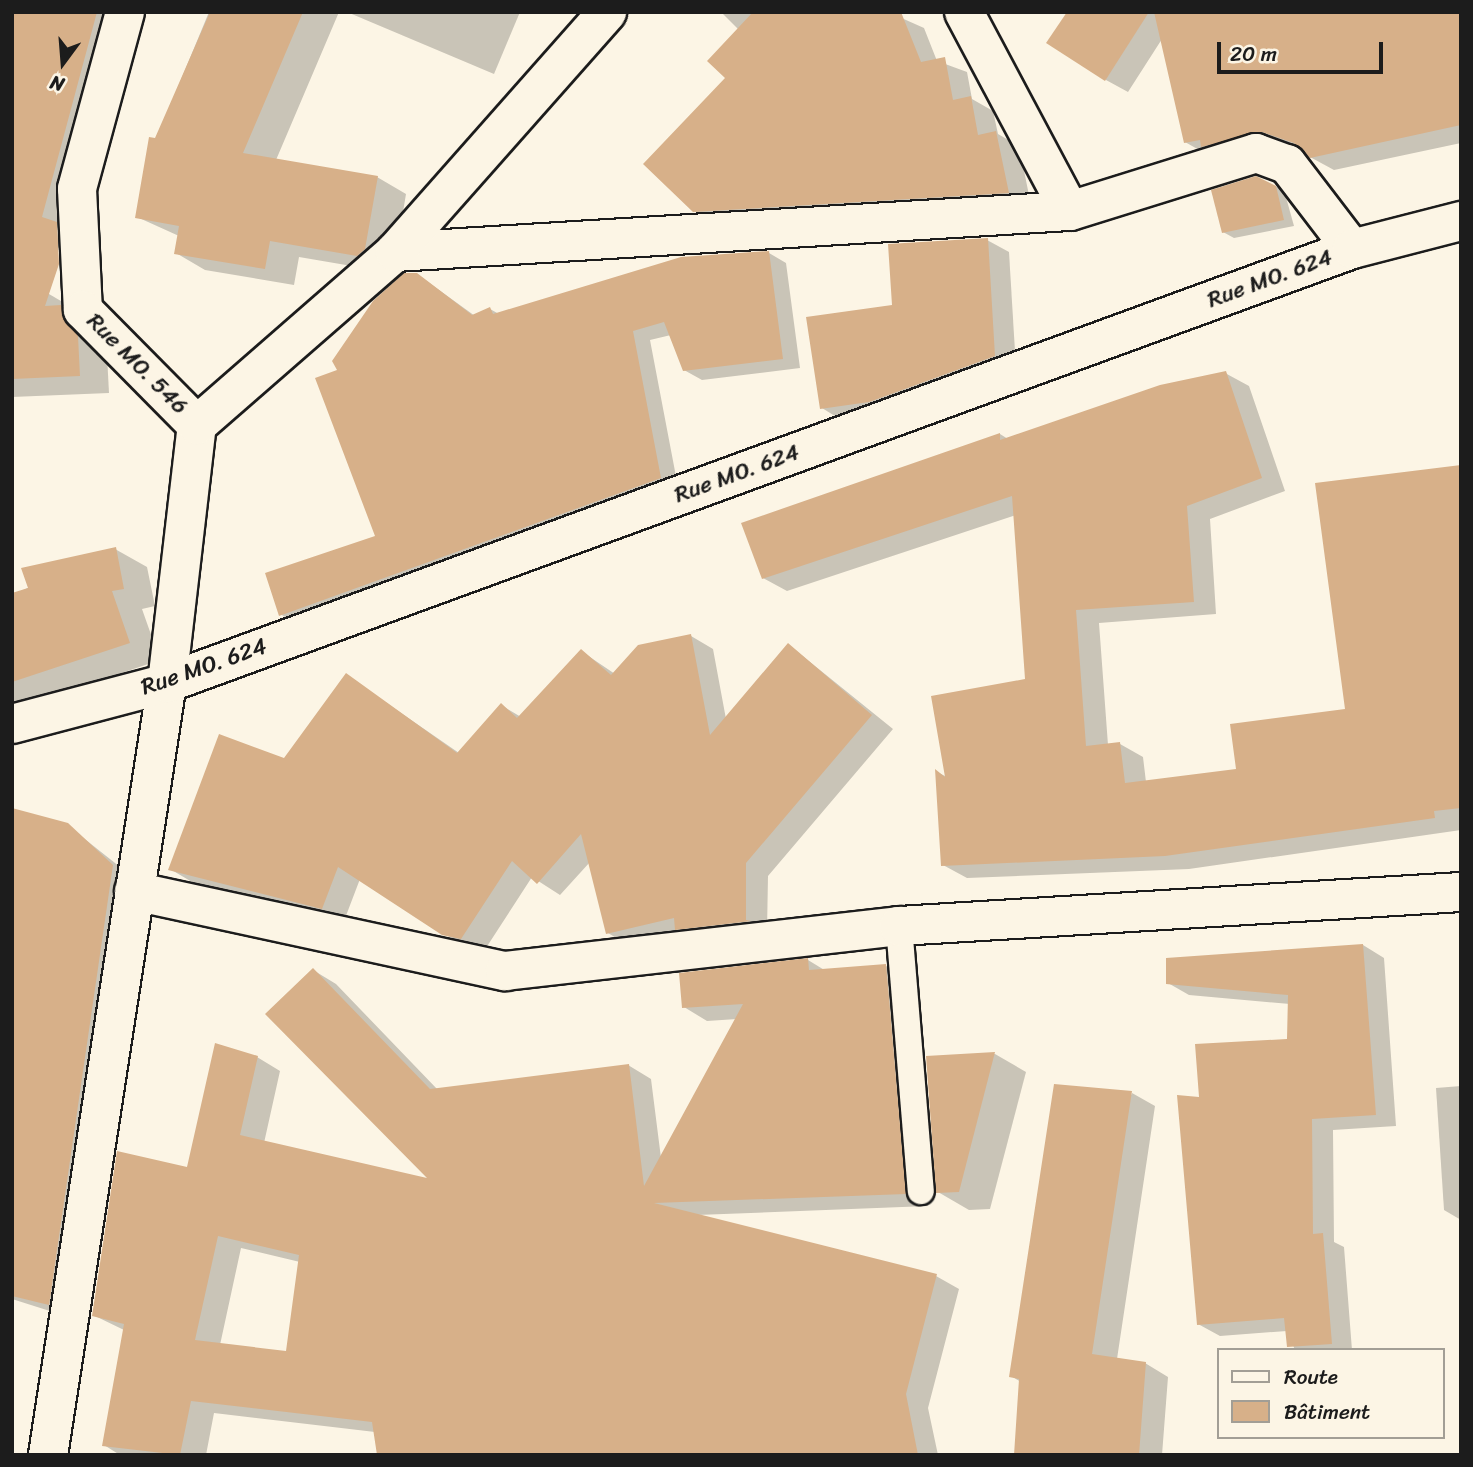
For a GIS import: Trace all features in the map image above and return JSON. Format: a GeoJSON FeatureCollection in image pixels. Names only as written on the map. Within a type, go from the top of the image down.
{"type":"FeatureCollection","features":[{"type":"Feature","properties":{"kind":"street","name":"Rue MO. 546"},"geometry":{"type":"LineString","coordinates":[[125,12],[77,189],[83,310],[197,425]]}},
{"type":"Feature","properties":{"kind":"street"},"geometry":{"type":"LineString","coordinates":[[48,1455],[167,683],[197,425],[395,252],[607,12]]}},
{"type":"Feature","properties":{"kind":"street"},"geometry":{"type":"LineString","coordinates":[[964,12],[1070,211]]}},
{"type":"Feature","properties":{"kind":"street"},"geometry":{"type":"LineString","coordinates":[[395,252],[1070,211],[1256,153],[1287,164],[1352,249]]}},
{"type":"Feature","properties":{"kind":"street","name":"Rue MO. 624"},"geometry":{"type":"LineString","coordinates":[[12,724],[167,683],[1352,249],[1461,221]]}},
{"type":"Feature","properties":{"kind":"street"},"geometry":{"type":"LineString","coordinates":[[134,891],[505,971],[898,926],[1461,892]]}},
{"type":"Feature","properties":{"kind":"lane"},"geometry":{"type":"LineString","coordinates":[[898,926],[921,1191]]}},
{"type":"Feature","properties":{"kind":"building"},"geometry":{"type":"Polygon","coordinates":[[[12,12],[97,12],[42,217],[57,222],[59,264],[45,306],[61,305],[78,336],[80,376],[12,379],[12,12]]]}},
{"type":"Feature","properties":{"kind":"building"},"geometry":{"type":"Polygon","coordinates":[[[210,12],[303,12],[243,153],[378,176],[365,249],[357,256],[270,241],[265,269],[174,254],[179,226],[135,218],[149,137],[155,138],[210,12]]]}},
{"type":"Feature","properties":{"kind":"building"},"geometry":{"type":"Polygon","coordinates":[[[753,12],[901,12],[921,62],[945,57],[953,100],[971,96],[978,135],[996,131],[1009,193],[693,212],[643,164],[725,78],[707,61],[753,12]]]}},
{"type":"Feature","properties":{"kind":"building"},"geometry":{"type":"Polygon","coordinates":[[[1067,12],[1149,12],[1105,81],[1046,43],[1067,12]]]}},
{"type":"Feature","properties":{"kind":"building"},"geometry":{"type":"Polygon","coordinates":[[[1154,12],[1461,12],[1461,125],[1310,158],[1294,143],[1262,132],[1201,147],[1200,140],[1184,143],[1154,12]]]}},
{"type":"Feature","properties":{"kind":"building"},"geometry":{"type":"Polygon","coordinates":[[[1256,176],[1276,186],[1284,220],[1222,233],[1211,190],[1256,176]]]}},
{"type":"Feature","properties":{"kind":"building"},"geometry":{"type":"Polygon","coordinates":[[[988,238],[995,356],[869,402],[820,409],[806,317],[892,305],[888,244],[988,238]]]}},
{"type":"Feature","properties":{"kind":"building"},"geometry":{"type":"Polygon","coordinates":[[[769,251],[783,359],[683,371],[664,322],[633,331],[661,478],[279,616],[265,573],[375,536],[315,378],[337,370],[332,361],[373,301],[404,273],[417,273],[472,315],[490,307],[493,314],[681,257],[769,251]]]}},
{"type":"Feature","properties":{"kind":"building"},"geometry":{"type":"Polygon","coordinates":[[[1226,371],[1262,478],[1187,506],[1194,602],[1076,610],[1086,746],[1120,742],[1125,783],[1236,769],[1230,724],[1345,709],[1315,483],[1461,465],[1461,808],[1434,811],[1435,818],[1165,856],[941,866],[935,769],[945,777],[931,696],[1025,679],[1012,496],[762,579],[741,523],[1000,433],[1000,440],[1160,385],[1226,371]]]}},
{"type":"Feature","properties":{"kind":"building"},"geometry":{"type":"Polygon","coordinates":[[[116,547],[124,589],[112,591],[130,643],[12,682],[12,593],[28,588],[21,568],[116,547]]]}},
{"type":"Feature","properties":{"kind":"building"},"geometry":{"type":"Polygon","coordinates":[[[691,634],[710,735],[788,643],[872,715],[746,863],[746,920],[751,921],[675,930],[674,918],[606,934],[581,834],[537,884],[512,861],[461,939],[442,935],[338,867],[322,909],[168,870],[219,734],[284,758],[346,673],[457,753],[501,703],[517,718],[581,649],[611,675],[638,645],[691,634]]]}},
{"type":"Feature","properties":{"kind":"building"},"geometry":{"type":"Polygon","coordinates":[[[12,808],[68,823],[113,865],[49,1305],[12,1296],[12,808]]]}},
{"type":"Feature","properties":{"kind":"building"},"geometry":{"type":"Polygon","coordinates":[[[1363,944],[1376,1115],[1312,1119],[1313,1234],[1323,1233],[1332,1344],[1287,1347],[1284,1318],[1197,1325],[1177,1095],[1199,1097],[1195,1044],[1287,1039],[1288,995],[1166,984],[1166,958],[1363,944]]]}},
{"type":"Feature","properties":{"kind":"building"},"geometry":{"type":"Polygon","coordinates":[[[808,958],[809,970],[886,964],[906,1194],[654,1203],[937,1274],[906,1394],[918,1455],[377,1455],[372,1422],[191,1401],[180,1455],[102,1446],[124,1324],[92,1316],[117,1151],[187,1167],[215,1043],[258,1056],[240,1135],[427,1178],[265,1014],[313,968],[430,1089],[629,1064],[644,1186],[743,1004],[682,1008],[679,973],[808,958]],[[218,1236],[195,1340],[286,1351],[299,1255],[218,1236]]]}},
{"type":"Feature","properties":{"kind":"building"},"geometry":{"type":"Polygon","coordinates":[[[995,1052],[959,1192],[936,1193],[926,1056],[995,1052]]]}},
{"type":"Feature","properties":{"kind":"building"},"geometry":{"type":"Polygon","coordinates":[[[1054,1084],[1132,1091],[1092,1354],[1146,1362],[1139,1455],[1014,1455],[1019,1379],[1009,1377],[1054,1084]]]}}]}
